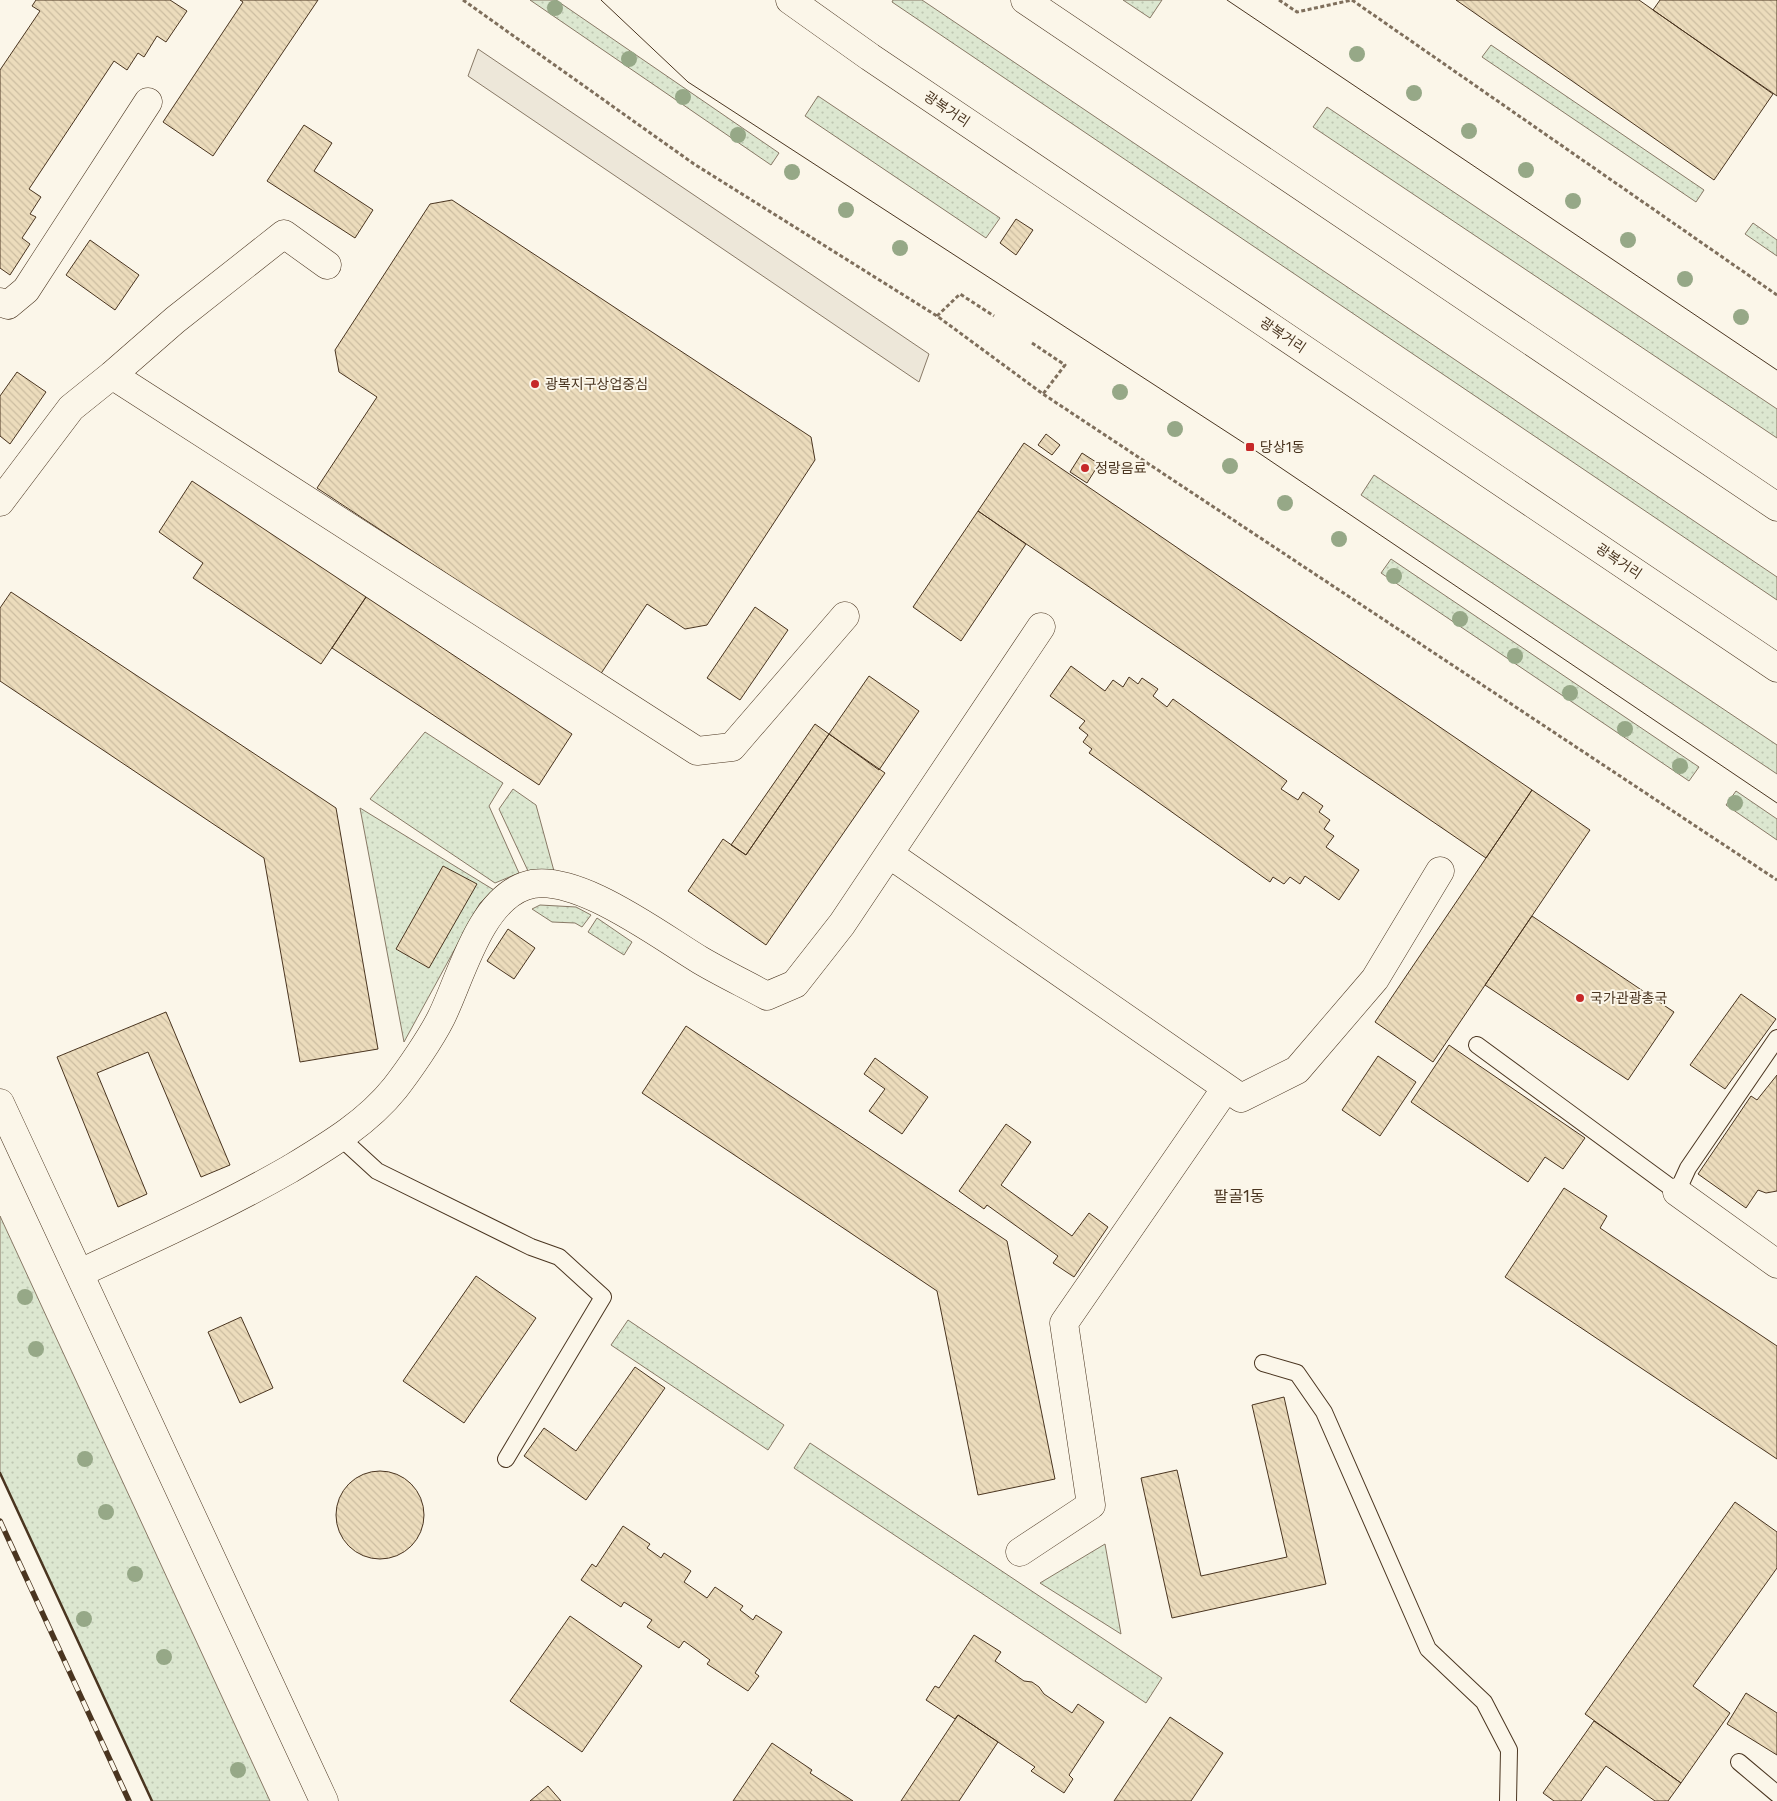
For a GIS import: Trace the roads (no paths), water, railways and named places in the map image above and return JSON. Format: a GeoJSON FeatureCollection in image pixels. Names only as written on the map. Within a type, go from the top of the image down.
{"type":"FeatureCollection","features":[{"type":"Feature","properties":{"kind":"main road","name":"광복거리"},"geometry":{"type":"LineString","coordinates":[[790,0],[870,57],[1777,668]]}},
{"type":"Feature","properties":{"kind":"main road"},"geometry":{"type":"LineString","coordinates":[[1025,0],[1777,506]]}},
{"type":"Feature","properties":{"kind":"main road"},"geometry":{"type":"LineString","coordinates":[[0,302],[8,306],[26,290],[148,102]]}},
{"type":"Feature","properties":{"kind":"main road"},"geometry":{"type":"LineString","coordinates":[[0,502],[71,408],[176,320],[284,234],[327,264]]}},
{"type":"Feature","properties":{"kind":"main road"},"geometry":{"type":"LineString","coordinates":[[112,375],[697,751],[732,747],[845,616]]}},
{"type":"Feature","properties":{"kind":"main road"},"geometry":{"type":"LineString","coordinates":[[80,1273],[250,1192],[342,1139],[395,1089],[440,1020],[490,914],[503,898],[526,886],[547,884],[584,892],[616,908],[701,961],[767,996],[795,984],[842,924],[1041,627]]}},
{"type":"Feature","properties":{"kind":"main road"},"geometry":{"type":"LineString","coordinates":[[889,854],[1241,1098],[1297,1070],[1375,980],[1440,871]]}},
{"type":"Feature","properties":{"kind":"main road"},"geometry":{"type":"LineString","coordinates":[[1020,1552],[1091,1505],[1064,1323],[1226,1088]]}},
{"type":"Feature","properties":{"kind":"main road"},"geometry":{"type":"LineString","coordinates":[[0,1103],[324,1801]]}},
{"type":"Feature","properties":{"kind":"main road"},"geometry":{"type":"LineString","coordinates":[[1678,1192],[1777,1264]]}},
{"type":"Feature","properties":{"kind":"lane"},"geometry":{"type":"LineString","coordinates":[[1477,1045],[1678,1192],[1688,1168],[1777,1038]]}},
{"type":"Feature","properties":{"kind":"lane"},"geometry":{"type":"LineString","coordinates":[[342,1139],[377,1171],[531,1247],[559,1256],[602,1297],[506,1459]]}},
{"type":"Feature","properties":{"kind":"lane"},"geometry":{"type":"LineString","coordinates":[[1263,1363],[1297,1373],[1324,1412],[1428,1649],[1484,1702],[1509,1750],[1508,1801]]}},
{"type":"Feature","properties":{"kind":"lane"},"geometry":{"type":"LineString","coordinates":[[1739,1762],[1777,1794]]}},
{"type":"Feature","properties":{"kind":"tram line"},"geometry":{"type":"LineString","coordinates":[[601,0],[688,82],[1250,447],[1777,803]]}},
{"type":"Feature","properties":{"kind":"tram line"},"geometry":{"type":"LineString","coordinates":[[1227,0],[1777,370]]}},
{"type":"Feature","properties":{"kind":"railway"},"geometry":{"type":"LineString","coordinates":[[0,1521],[129,1801]]}},
{"type":"Feature","properties":{"kind":"place","name":"광복지구상업중심"},"geometry":{"type":"Point","coordinates":[535,384]}},
{"type":"Feature","properties":{"kind":"place","name":"당상1동"},"geometry":{"type":"Point","coordinates":[1250,447]}},
{"type":"Feature","properties":{"kind":"place","name":"정랑음료"},"geometry":{"type":"Point","coordinates":[1085,468]}},
{"type":"Feature","properties":{"kind":"place","name":"국가관광총국"},"geometry":{"type":"Point","coordinates":[1580,998]}},
{"type":"Feature","properties":{"kind":"district","name":"팔골1동"},"geometry":{"type":"Point","coordinates":[1239,1196]}}]}
